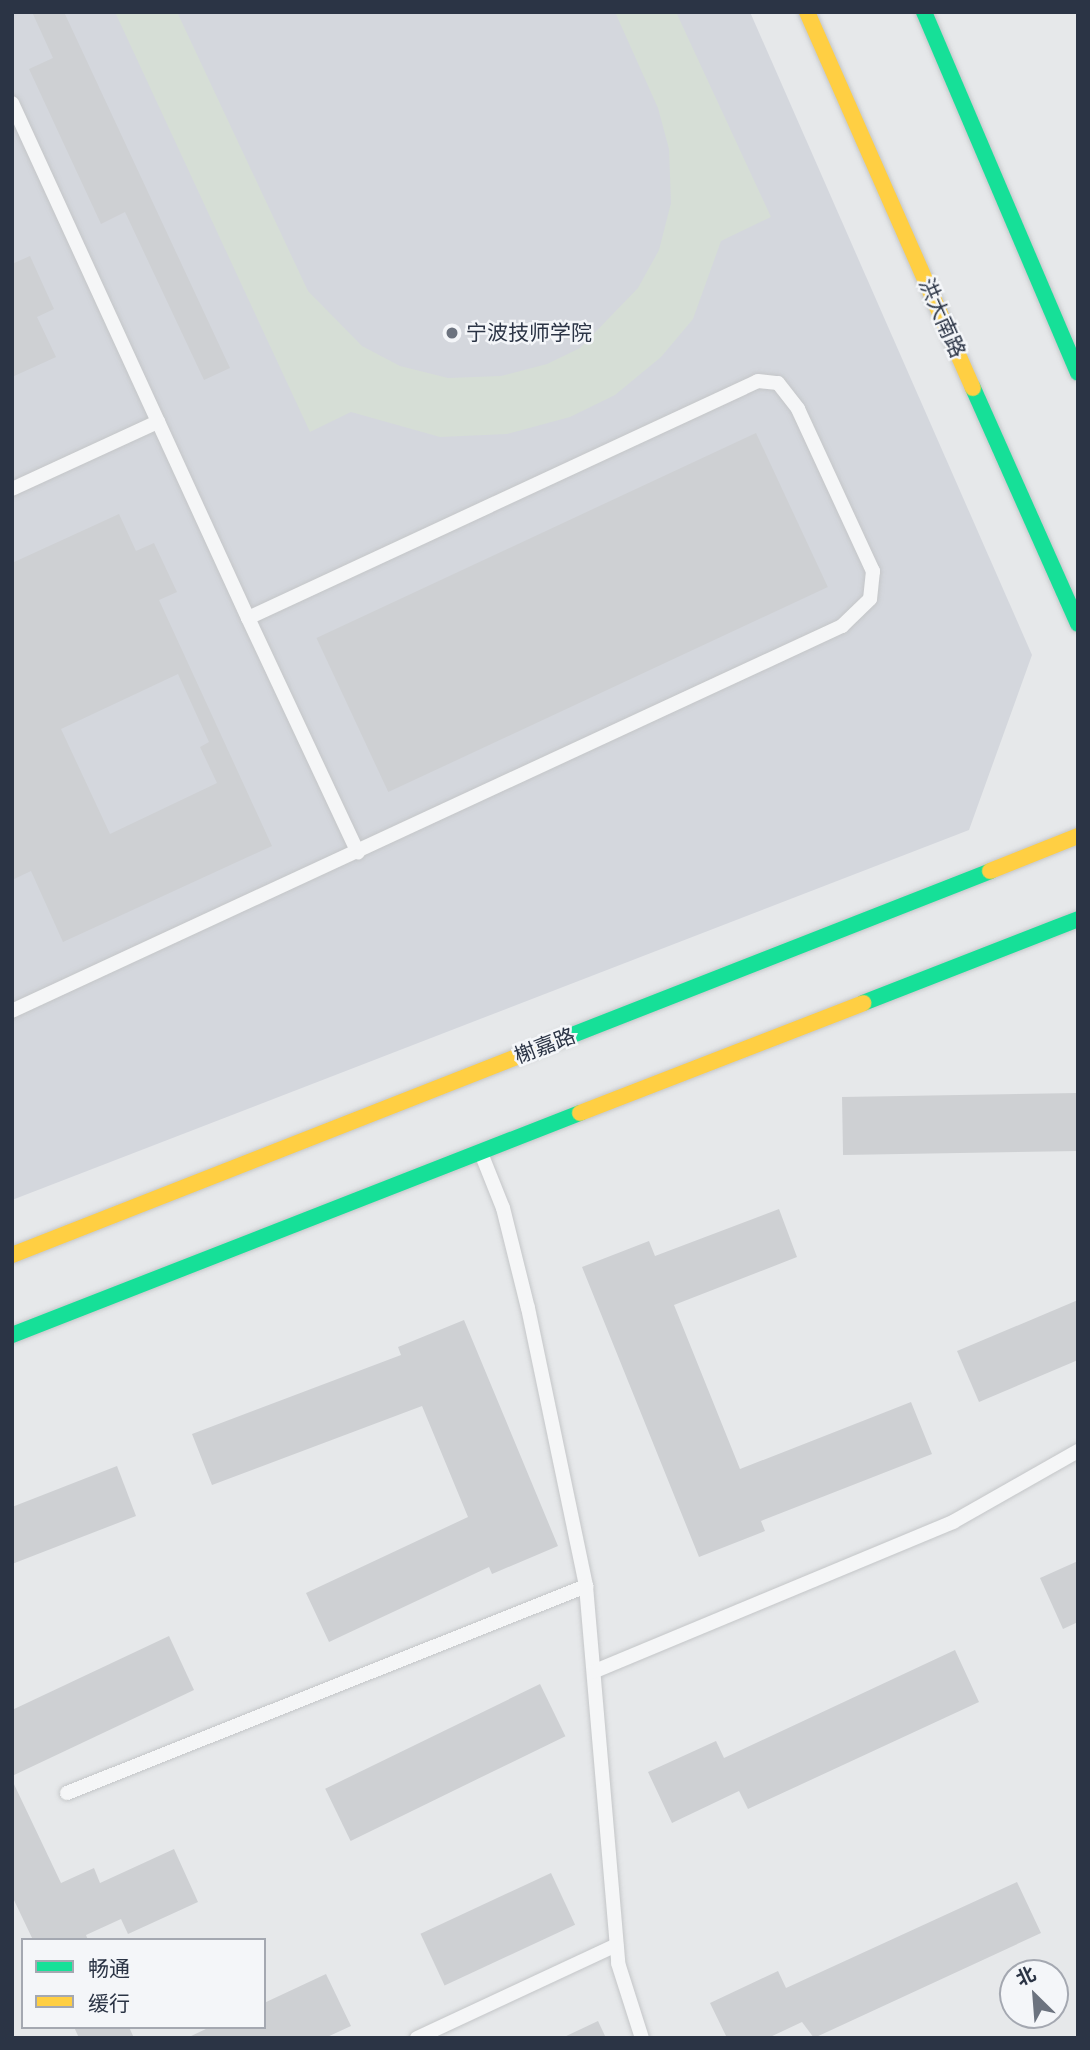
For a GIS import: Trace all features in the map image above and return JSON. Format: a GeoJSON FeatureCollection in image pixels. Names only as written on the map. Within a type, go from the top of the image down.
{"type":"FeatureCollection","features":[{"type":"Feature","properties":{"kind":"main road","name":"洪大南路"},"geometry":{"type":"LineString","coordinates":[[807,12],[1078,624]]}},
{"type":"Feature","properties":{"kind":"main road"},"geometry":{"type":"LineString","coordinates":[[924,12],[1078,373]]}},
{"type":"Feature","properties":{"kind":"main road","name":"榭嘉路"},"geometry":{"type":"LineString","coordinates":[[12,1255],[1078,836]]}},
{"type":"Feature","properties":{"kind":"main road"},"geometry":{"type":"LineString","coordinates":[[12,1335],[1078,919]]}},
{"type":"Feature","properties":{"kind":"lane"},"geometry":{"type":"LineString","coordinates":[[12,103],[358,853]]}},
{"type":"Feature","properties":{"kind":"lane"},"geometry":{"type":"LineString","coordinates":[[12,1011],[358,853],[842,626],[870,599],[873,571],[798,409],[778,383],[758,381],[248,618]]}},
{"type":"Feature","properties":{"kind":"lane"},"geometry":{"type":"LineString","coordinates":[[12,489],[158,422]]}},
{"type":"Feature","properties":{"kind":"lane"},"geometry":{"type":"LineString","coordinates":[[481,1152],[503,1208],[525,1295],[586,1586],[616,1945],[642,2038]]}},
{"type":"Feature","properties":{"kind":"lane"},"geometry":{"type":"LineString","coordinates":[[595,1671],[953,1522],[1078,1451]]}},
{"type":"Feature","properties":{"kind":"lane"},"geometry":{"type":"LineString","coordinates":[[67,1793],[586,1586]]}},
{"type":"Feature","properties":{"kind":"lane"},"geometry":{"type":"LineString","coordinates":[[416,2038],[616,1945]]}},
{"type":"Feature","properties":{"kind":"shaded area","name":"宁波技师学院"},"geometry":{"type":"Polygon","coordinates":[[[12,12],[750,12],[1032,655],[969,830],[12,1200],[12,12]]]}},
{"type":"Feature","properties":{"kind":"shaded area"},"geometry":{"type":"Polygon","coordinates":[[[115,12],[177,12],[308,291],[362,346],[400,366],[448,378],[501,376],[547,364],[580,348],[638,288],[659,250],[671,203],[669,149],[658,108],[615,12],[676,12],[771,217],[721,241],[693,319],[661,357],[615,395],[570,417],[507,434],[440,437],[351,412],[310,432],[115,12]]]}},
{"type":"Feature","properties":{"kind":"building"},"geometry":{"type":"Polygon","coordinates":[[[32,12],[64,12],[230,368],[204,380],[125,212],[101,224],[29,69],[53,58],[32,12]]]}},
{"type":"Feature","properties":{"kind":"building"},"geometry":{"type":"Polygon","coordinates":[[[30,256],[54,309],[37,317],[56,357],[12,377],[12,264],[30,256]]]}},
{"type":"Feature","properties":{"kind":"building"},"geometry":{"type":"Polygon","coordinates":[[[756,433],[828,587],[388,792],[316,638],[756,433]]]}},
{"type":"Feature","properties":{"kind":"building"},"geometry":{"type":"Polygon","coordinates":[[[119,514],[136,551],[154,543],[177,592],[159,600],[272,846],[63,942],[31,871],[12,880],[12,563],[119,514]],[[178,674],[61,729],[110,834],[217,783],[200,747],[209,742],[178,674]]]}},
{"type":"Feature","properties":{"kind":"building"},"geometry":{"type":"Polygon","coordinates":[[[1077,1093],[1078,1151],[843,1155],[842,1097],[1077,1093]]]}},
{"type":"Feature","properties":{"kind":"building"},"geometry":{"type":"Polygon","coordinates":[[[779,1209],[797,1257],[674,1305],[740,1469],[911,1402],[932,1454],[761,1521],[765,1531],[699,1557],[582,1267],[649,1241],[655,1256],[779,1209]]]}},
{"type":"Feature","properties":{"kind":"building"},"geometry":{"type":"Polygon","coordinates":[[[1078,1300],[1078,1360],[979,1402],[957,1351],[1078,1300]]]}},
{"type":"Feature","properties":{"kind":"building"},"geometry":{"type":"Polygon","coordinates":[[[464,1320],[558,1546],[492,1574],[489,1567],[329,1642],[306,1593],[468,1517],[422,1406],[212,1485],[192,1434],[401,1355],[398,1347],[464,1320]]]}},
{"type":"Feature","properties":{"kind":"building"},"geometry":{"type":"Polygon","coordinates":[[[117,1466],[136,1516],[12,1564],[12,1507],[117,1466]]]}},
{"type":"Feature","properties":{"kind":"building"},"geometry":{"type":"Polygon","coordinates":[[[1078,1561],[1078,1622],[1063,1629],[1040,1578],[1078,1561]]]}},
{"type":"Feature","properties":{"kind":"building"},"geometry":{"type":"Polygon","coordinates":[[[169,1636],[194,1690],[12,1776],[12,1710],[169,1636]]]}},
{"type":"Feature","properties":{"kind":"building"},"geometry":{"type":"Polygon","coordinates":[[[955,1650],[979,1702],[748,1809],[739,1791],[672,1823],[648,1772],[716,1741],[724,1758],[955,1650]]]}},
{"type":"Feature","properties":{"kind":"building"},"geometry":{"type":"Polygon","coordinates":[[[540,1684],[565,1736],[351,1841],[325,1789],[540,1684]]]}},
{"type":"Feature","properties":{"kind":"building"},"geometry":{"type":"Polygon","coordinates":[[[12,1780],[61,1883],[94,1868],[100,1883],[174,1849],[198,1902],[128,1934],[121,1919],[86,1935],[87,1938],[32,1938],[12,1896],[12,1780]]]}},
{"type":"Feature","properties":{"kind":"building"},"geometry":{"type":"Polygon","coordinates":[[[551,1873],[575,1925],[445,1986],[420,1934],[551,1873]]]}},
{"type":"Feature","properties":{"kind":"building"},"geometry":{"type":"Polygon","coordinates":[[[1017,1882],[1041,1933],[814,2038],[802,2022],[768,2038],[727,2038],[710,2003],[778,1971],[786,1988],[1017,1882]]]}},
{"type":"Feature","properties":{"kind":"building"},"geometry":{"type":"Polygon","coordinates":[[[326,1974],[351,2026],[325,2038],[187,2038],[206,2029],[266,2029],[266,2002],[326,1974]]]}},
{"type":"Feature","properties":{"kind":"building"},"geometry":{"type":"Polygon","coordinates":[[[598,2021],[606,2038],[562,2038],[598,2021]]]}},
{"type":"Feature","properties":{"kind":"building"},"geometry":{"type":"Polygon","coordinates":[[[75,2029],[130,2029],[134,2038],[79,2038],[75,2029]]]}},
{"type":"Feature","properties":{"kind":"traffic: fast"},"geometry":{"type":"LineString","coordinates":[[924,12],[1078,373]]}},
{"type":"Feature","properties":{"kind":"traffic: fast"},"geometry":{"type":"LineString","coordinates":[[973,388],[1078,624]]}},
{"type":"Feature","properties":{"kind":"traffic: fast"},"geometry":{"type":"LineString","coordinates":[[552,1043],[990,871]]}},
{"type":"Feature","properties":{"kind":"traffic: fast"},"geometry":{"type":"LineString","coordinates":[[863,1003],[1078,919]]}},
{"type":"Feature","properties":{"kind":"traffic: fast"},"geometry":{"type":"LineString","coordinates":[[12,1335],[580,1113]]}},
{"type":"Feature","properties":{"kind":"traffic: slow"},"geometry":{"type":"LineString","coordinates":[[807,12],[973,388]]}},
{"type":"Feature","properties":{"kind":"traffic: slow"},"geometry":{"type":"LineString","coordinates":[[990,871],[1078,836]]}},
{"type":"Feature","properties":{"kind":"traffic: slow"},"geometry":{"type":"LineString","coordinates":[[580,1113],[863,1003]]}},
{"type":"Feature","properties":{"kind":"traffic: slow"},"geometry":{"type":"LineString","coordinates":[[12,1255],[552,1043]]}},
{"type":"Feature","properties":{"kind":"place","name":"宁波技师学院"},"geometry":{"type":"Point","coordinates":[452,333]}}]}
